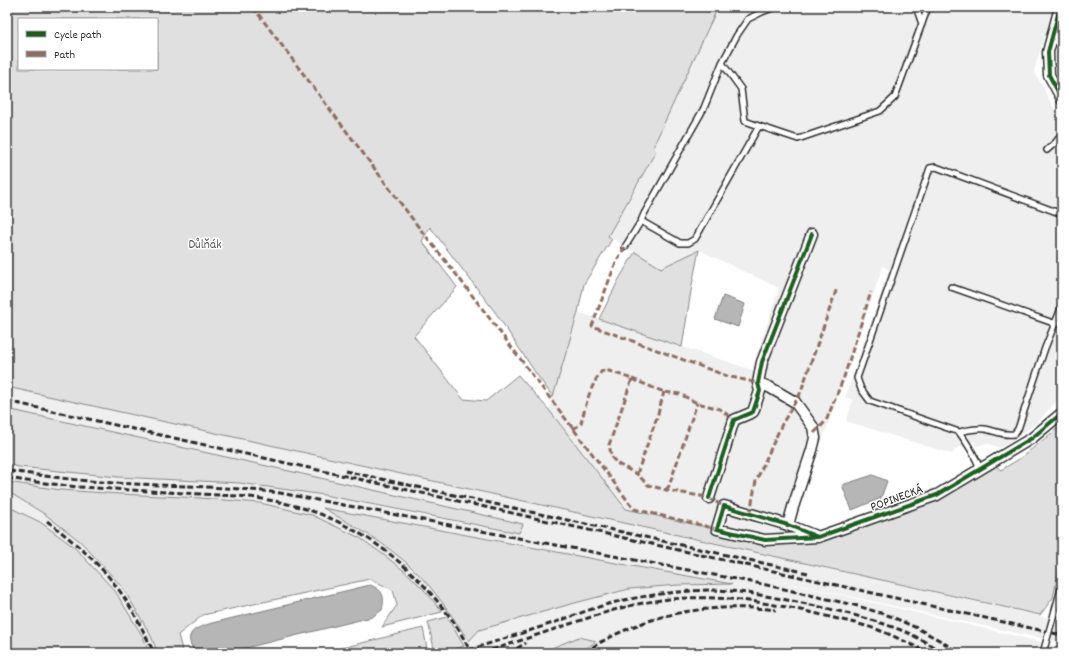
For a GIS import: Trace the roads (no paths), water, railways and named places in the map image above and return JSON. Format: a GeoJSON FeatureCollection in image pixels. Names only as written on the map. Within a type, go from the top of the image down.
{"type":"FeatureCollection","features":[{"type":"Feature","properties":{"kind":"street"},"geometry":{"type":"LineString","coordinates":[[1060,7],[1048,52],[1049,75],[1060,92]]}},
{"type":"Feature","properties":{"kind":"street"},"geometry":{"type":"LineString","coordinates":[[708,498],[734,420],[752,412],[760,391],[758,383],[762,362],[812,234]]}},
{"type":"Feature","properties":{"kind":"street"},"geometry":{"type":"LineString","coordinates":[[758,383],[769,387],[795,402],[813,428],[815,438],[812,450],[788,524],[818,537]]}},
{"type":"Feature","properties":{"kind":"street","name":"POPINECKÁ"},"geometry":{"type":"LineString","coordinates":[[788,524],[724,506],[718,529],[765,540],[818,537],[937,495],[1032,438],[1062,414]]}},
{"type":"Feature","properties":{"kind":"lane"},"geometry":{"type":"LineString","coordinates":[[625,247],[641,222],[644,214],[704,108],[722,63],[737,35],[748,19],[762,9],[775,7]]}},
{"type":"Feature","properties":{"kind":"lane"},"geometry":{"type":"LineString","coordinates":[[916,7],[922,24]]}},
{"type":"Feature","properties":{"kind":"lane"},"geometry":{"type":"LineString","coordinates":[[722,63],[741,88],[745,121],[798,139],[880,111],[895,97],[928,7]]}},
{"type":"Feature","properties":{"kind":"lane"},"geometry":{"type":"LineString","coordinates":[[641,222],[680,243],[688,243],[695,239],[759,126]]}},
{"type":"Feature","properties":{"kind":"lane"},"geometry":{"type":"LineString","coordinates":[[1047,150],[1062,134]]}},
{"type":"Feature","properties":{"kind":"lane"},"geometry":{"type":"LineString","coordinates":[[1062,214],[936,167],[930,168],[857,378],[861,389],[870,401],[959,432],[974,429],[987,430],[1007,435],[1014,434],[1018,429],[1045,348],[1062,306]]}},
{"type":"Feature","properties":{"kind":"lane"},"geometry":{"type":"LineString","coordinates":[[951,287],[1056,324]]}},
{"type":"Feature","properties":{"kind":"lane"},"geometry":{"type":"LineString","coordinates":[[959,432],[975,455],[980,469]]}},
{"type":"Feature","properties":{"kind":"lane"},"geometry":{"type":"LineString","coordinates":[[1044,653],[1062,585]]}},
{"type":"Feature","properties":{"kind":"waterway"},"geometry":{"type":"LineString","coordinates":[[7,20],[13,7]]}},
{"type":"Feature","properties":{"kind":"railway"},"geometry":{"type":"LineString","coordinates":[[7,401],[1062,635]]}},
{"type":"Feature","properties":{"kind":"railway"},"geometry":{"type":"LineString","coordinates":[[9,471],[102,482],[280,493],[762,584],[858,606],[890,616],[917,628],[959,653]]}},
{"type":"Feature","properties":{"kind":"railway"},"geometry":{"type":"LineString","coordinates":[[345,471],[808,573]]}},
{"type":"Feature","properties":{"kind":"railway"},"geometry":{"type":"LineString","coordinates":[[7,478],[78,487],[237,496],[279,502],[303,508],[349,527],[390,554],[409,570],[450,617],[471,653]]}},
{"type":"Feature","properties":{"kind":"railway"},"geometry":{"type":"LineString","coordinates":[[47,521],[84,551],[109,577],[132,610],[154,653]]}},
{"type":"Feature","properties":{"kind":"railway"},"geometry":{"type":"LineString","coordinates":[[460,653],[620,601],[659,594],[709,590],[758,595],[847,613],[906,632],[944,653]]}},
{"type":"Feature","properties":{"kind":"railway"},"geometry":{"type":"LineString","coordinates":[[483,653],[628,606],[661,600],[684,598],[751,601],[796,609],[876,629],[928,653]]}},
{"type":"Feature","properties":{"kind":"railway"},"geometry":{"type":"LineString","coordinates":[[585,653],[600,642],[620,632],[674,614],[725,608],[776,610]]}},
{"type":"Feature","properties":{"kind":"railway"},"geometry":{"type":"LineString","coordinates":[[509,653],[526,643]]}},
{"type":"Feature","properties":{"kind":"park label","name":"Důlňák"},"geometry":{"type":"Point","coordinates":[205,245]}}]}
